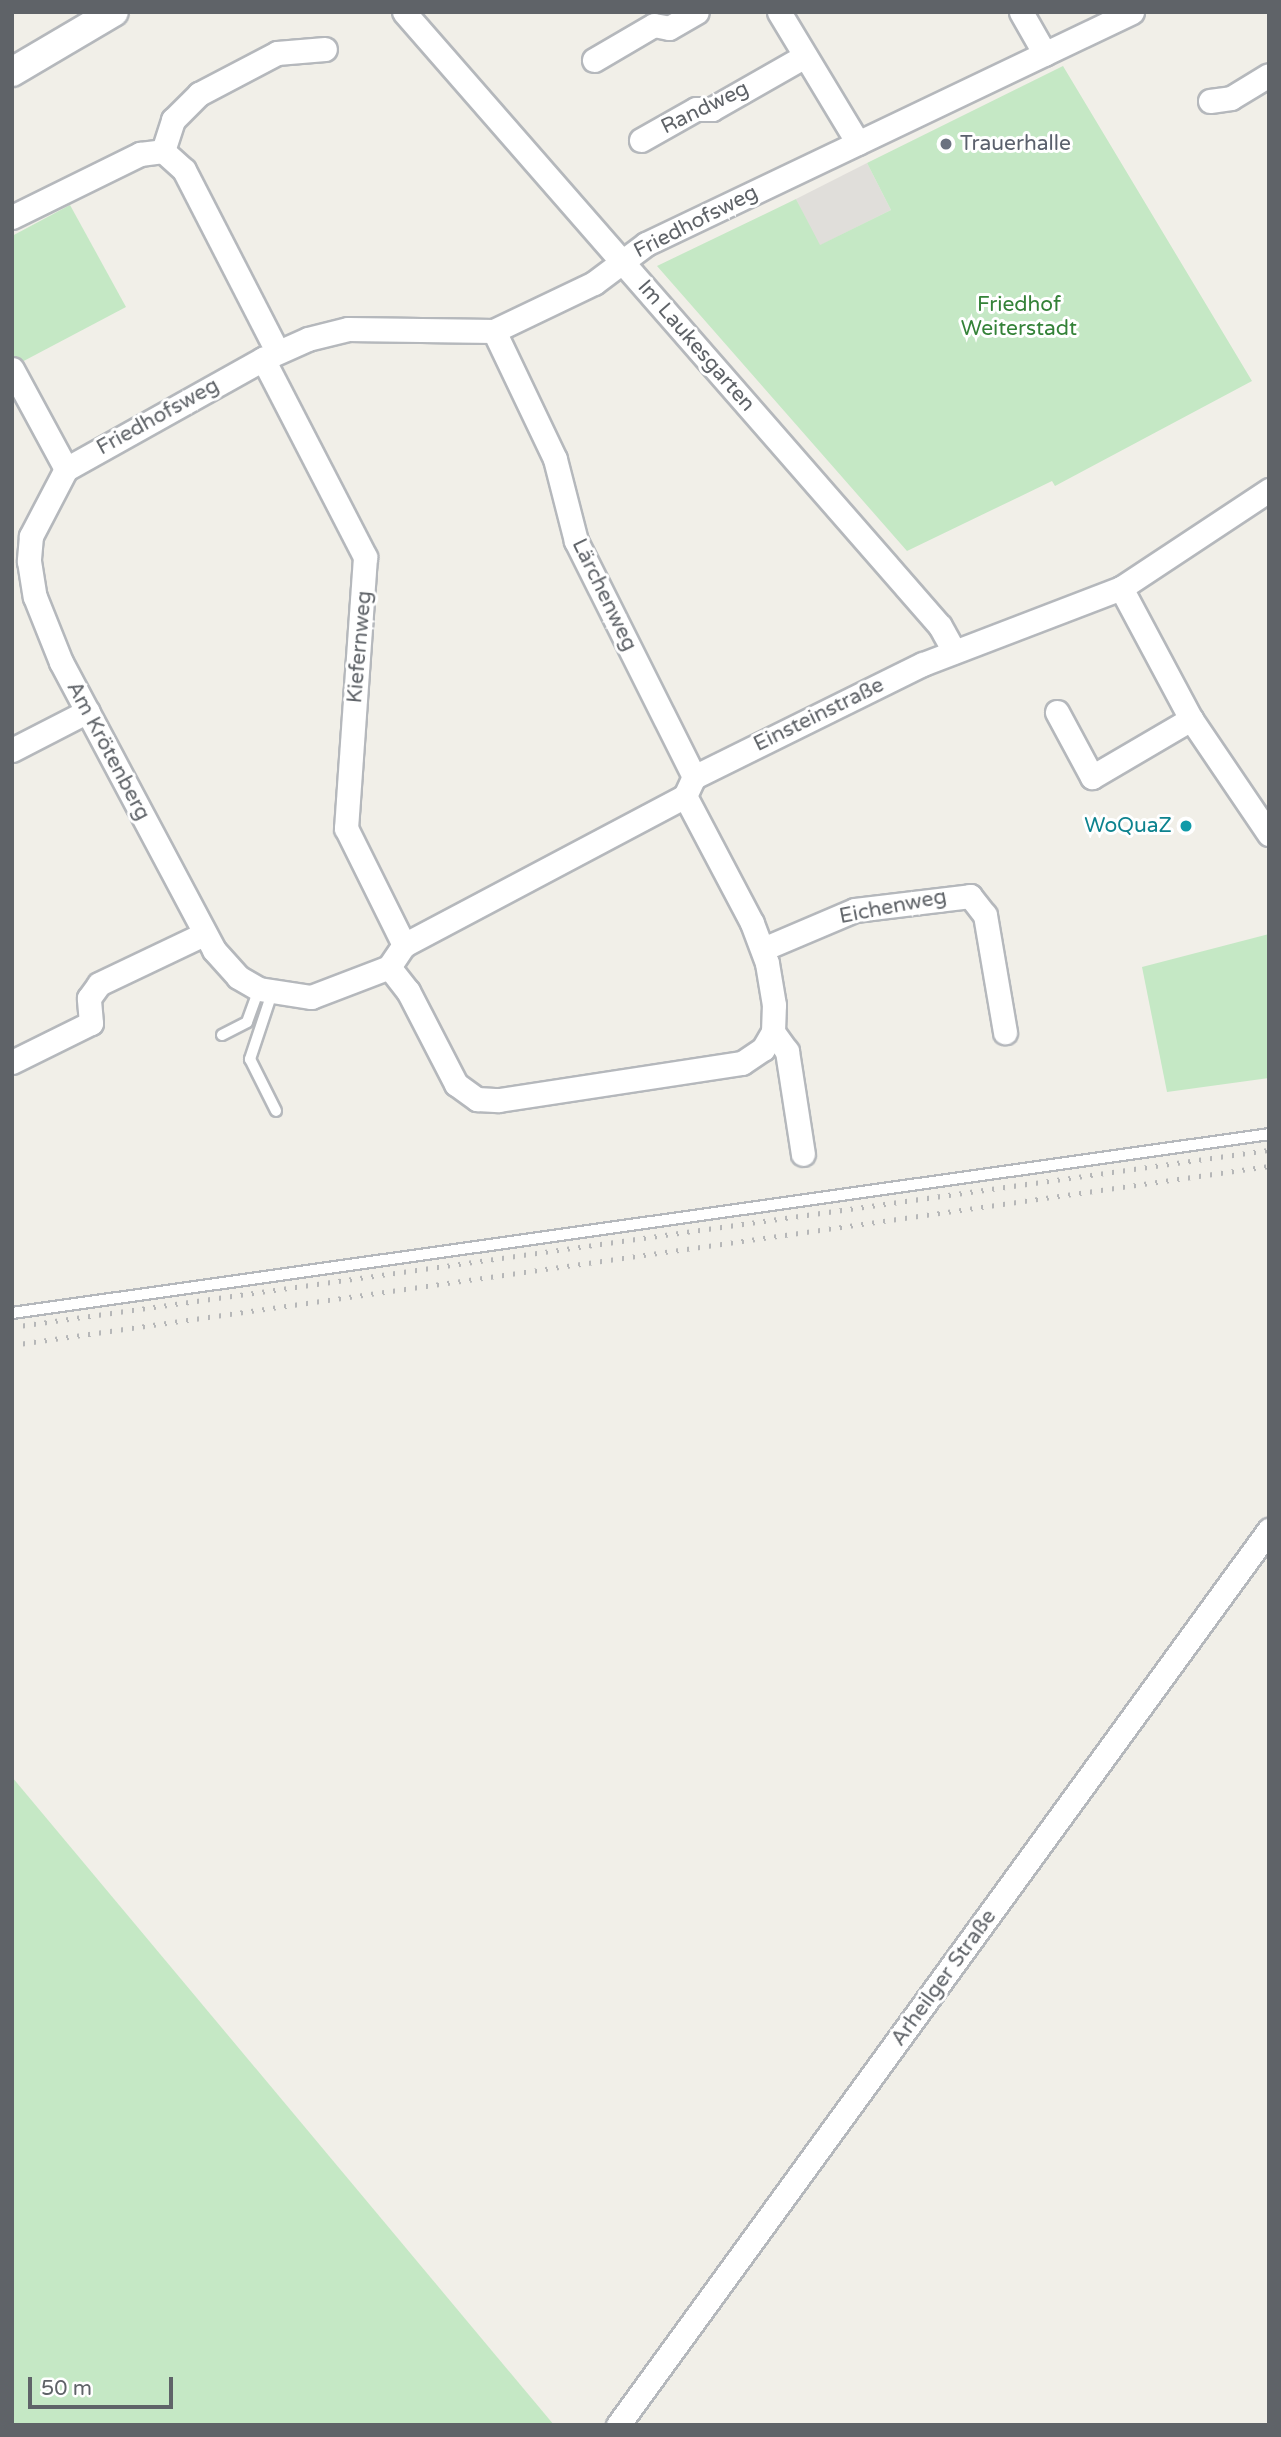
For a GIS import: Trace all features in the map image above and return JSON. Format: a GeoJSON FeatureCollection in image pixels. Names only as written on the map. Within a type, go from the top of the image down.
{"type":"FeatureCollection","features":[{"type":"Feature","properties":{"kind":"street"},"geometry":{"type":"LineString","coordinates":[[12,72],[114,12]]}},
{"type":"Feature","properties":{"kind":"street","name":"Im Laukesgarten"},"geometry":{"type":"LineString","coordinates":[[404,12],[940,626],[954,651]]}},
{"type":"Feature","properties":{"kind":"street"},"geometry":{"type":"LineString","coordinates":[[594,60],[654,25],[669,28],[696,12]]}},
{"type":"Feature","properties":{"kind":"street"},"geometry":{"type":"LineString","coordinates":[[779,12],[858,143]]}},
{"type":"Feature","properties":{"kind":"street"},"geometry":{"type":"LineString","coordinates":[[1021,12],[1045,54]]}},
{"type":"Feature","properties":{"kind":"street","name":"Friedhofsweg"},"geometry":{"type":"LineString","coordinates":[[66,469],[270,355],[348,329],[494,331],[594,283],[646,243],[1132,12]]}},
{"type":"Feature","properties":{"kind":"street"},"geometry":{"type":"LineString","coordinates":[[12,217],[140,155],[163,151],[173,120],[199,94],[277,53],[325,49]]}},
{"type":"Feature","properties":{"kind":"street","name":"Randweg"},"geometry":{"type":"LineString","coordinates":[[641,140],[696,109],[712,109],[805,55]]}},
{"type":"Feature","properties":{"kind":"street"},"geometry":{"type":"LineString","coordinates":[[1210,101],[1231,98],[1269,75]]}},
{"type":"Feature","properties":{"kind":"street","name":"Kiefernweg"},"geometry":{"type":"LineString","coordinates":[[163,151],[184,170],[366,561],[346,828],[356,858],[404,945]]}},
{"type":"Feature","properties":{"kind":"street","name":"Lärchenweg"},"geometry":{"type":"LineString","coordinates":[[494,331],[555,459],[576,541],[763,949],[775,1005],[773,1032],[787,1051],[803,1153]]}},
{"type":"Feature","properties":{"kind":"street"},"geometry":{"type":"LineString","coordinates":[[12,369],[66,469]]}},
{"type":"Feature","properties":{"kind":"street","name":"Am Krötenberg"},"geometry":{"type":"LineString","coordinates":[[66,469],[22,534],[35,597],[53,645],[204,933],[229,969],[266,991],[311,997],[389,967]]}},
{"type":"Feature","properties":{"kind":"street","name":"Einsteinstraße"},"geometry":{"type":"LineString","coordinates":[[389,967],[404,945],[690,787],[954,651],[1121,588],[1269,490]]}},
{"type":"Feature","properties":{"kind":"street"},"geometry":{"type":"LineString","coordinates":[[1121,588],[1191,719],[1269,834]]}},
{"type":"Feature","properties":{"kind":"street"},"geometry":{"type":"LineString","coordinates":[[12,750],[88,711]]}},
{"type":"Feature","properties":{"kind":"street"},"geometry":{"type":"LineString","coordinates":[[1058,712],[1093,777],[1191,719]]}},
{"type":"Feature","properties":{"kind":"street","name":"Eichenweg"},"geometry":{"type":"LineString","coordinates":[[763,949],[855,910],[970,896],[985,915],[1005,1032]]}},
{"type":"Feature","properties":{"kind":"street"},"geometry":{"type":"LineString","coordinates":[[12,1062],[91,1023],[89,998],[99,984],[204,933]]}},
{"type":"Feature","properties":{"kind":"street"},"geometry":{"type":"LineString","coordinates":[[389,967],[408,991],[456,1084],[487,1101],[730,1067],[757,1054],[773,1032]]}},
{"type":"Feature","properties":{"kind":"street","name":"Arheilger Straße"},"geometry":{"type":"LineString","coordinates":[[618,2425],[1269,1530]]}},
{"type":"Feature","properties":{"kind":"lane"},"geometry":{"type":"LineString","coordinates":[[222,1035],[247,1022],[266,991]]}},
{"type":"Feature","properties":{"kind":"lane"},"geometry":{"type":"LineString","coordinates":[[266,991],[250,1059],[276,1111]]}},
{"type":"Feature","properties":{"kind":"lane"},"geometry":{"type":"LineString","coordinates":[[12,1313],[1269,1134]]}},
{"type":"Feature","properties":{"kind":"shaded area"},"geometry":{"type":"Polygon","coordinates":[[[867,163],[891,210],[819,246],[796,199],[867,163]]]}},
{"type":"Feature","properties":{"kind":"green space","name":"Friedhof Weiterstadt"},"geometry":{"type":"Polygon","coordinates":[[[1063,66],[1252,381],[1055,486],[1052,481],[907,551],[657,266],[796,199],[820,245],[891,210],[867,163],[1063,66]]]}},
{"type":"Feature","properties":{"kind":"green space"},"geometry":{"type":"Polygon","coordinates":[[[70,205],[126,307],[18,364],[12,354],[12,236],[70,205]]]}},
{"type":"Feature","properties":{"kind":"green space"},"geometry":{"type":"Polygon","coordinates":[[[1269,934],[1269,1078],[1167,1092],[1142,967],[1269,934]]]}},
{"type":"Feature","properties":{"kind":"green space"},"geometry":{"type":"Polygon","coordinates":[[[12,1777],[554,2425],[12,2425],[12,1777]]]}},
{"type":"Feature","properties":{"kind":"railway"},"geometry":{"type":"LineString","coordinates":[[12,1327],[1269,1150]]}},
{"type":"Feature","properties":{"kind":"railway"},"geometry":{"type":"LineString","coordinates":[[12,1345],[1269,1166]]}},
{"type":"Feature","properties":{"kind":"place","name":"Trauerhalle"},"geometry":{"type":"Point","coordinates":[946,144]}},
{"type":"Feature","properties":{"kind":"place","name":"WoQuaZ"},"geometry":{"type":"Point","coordinates":[1186,826]}}]}
